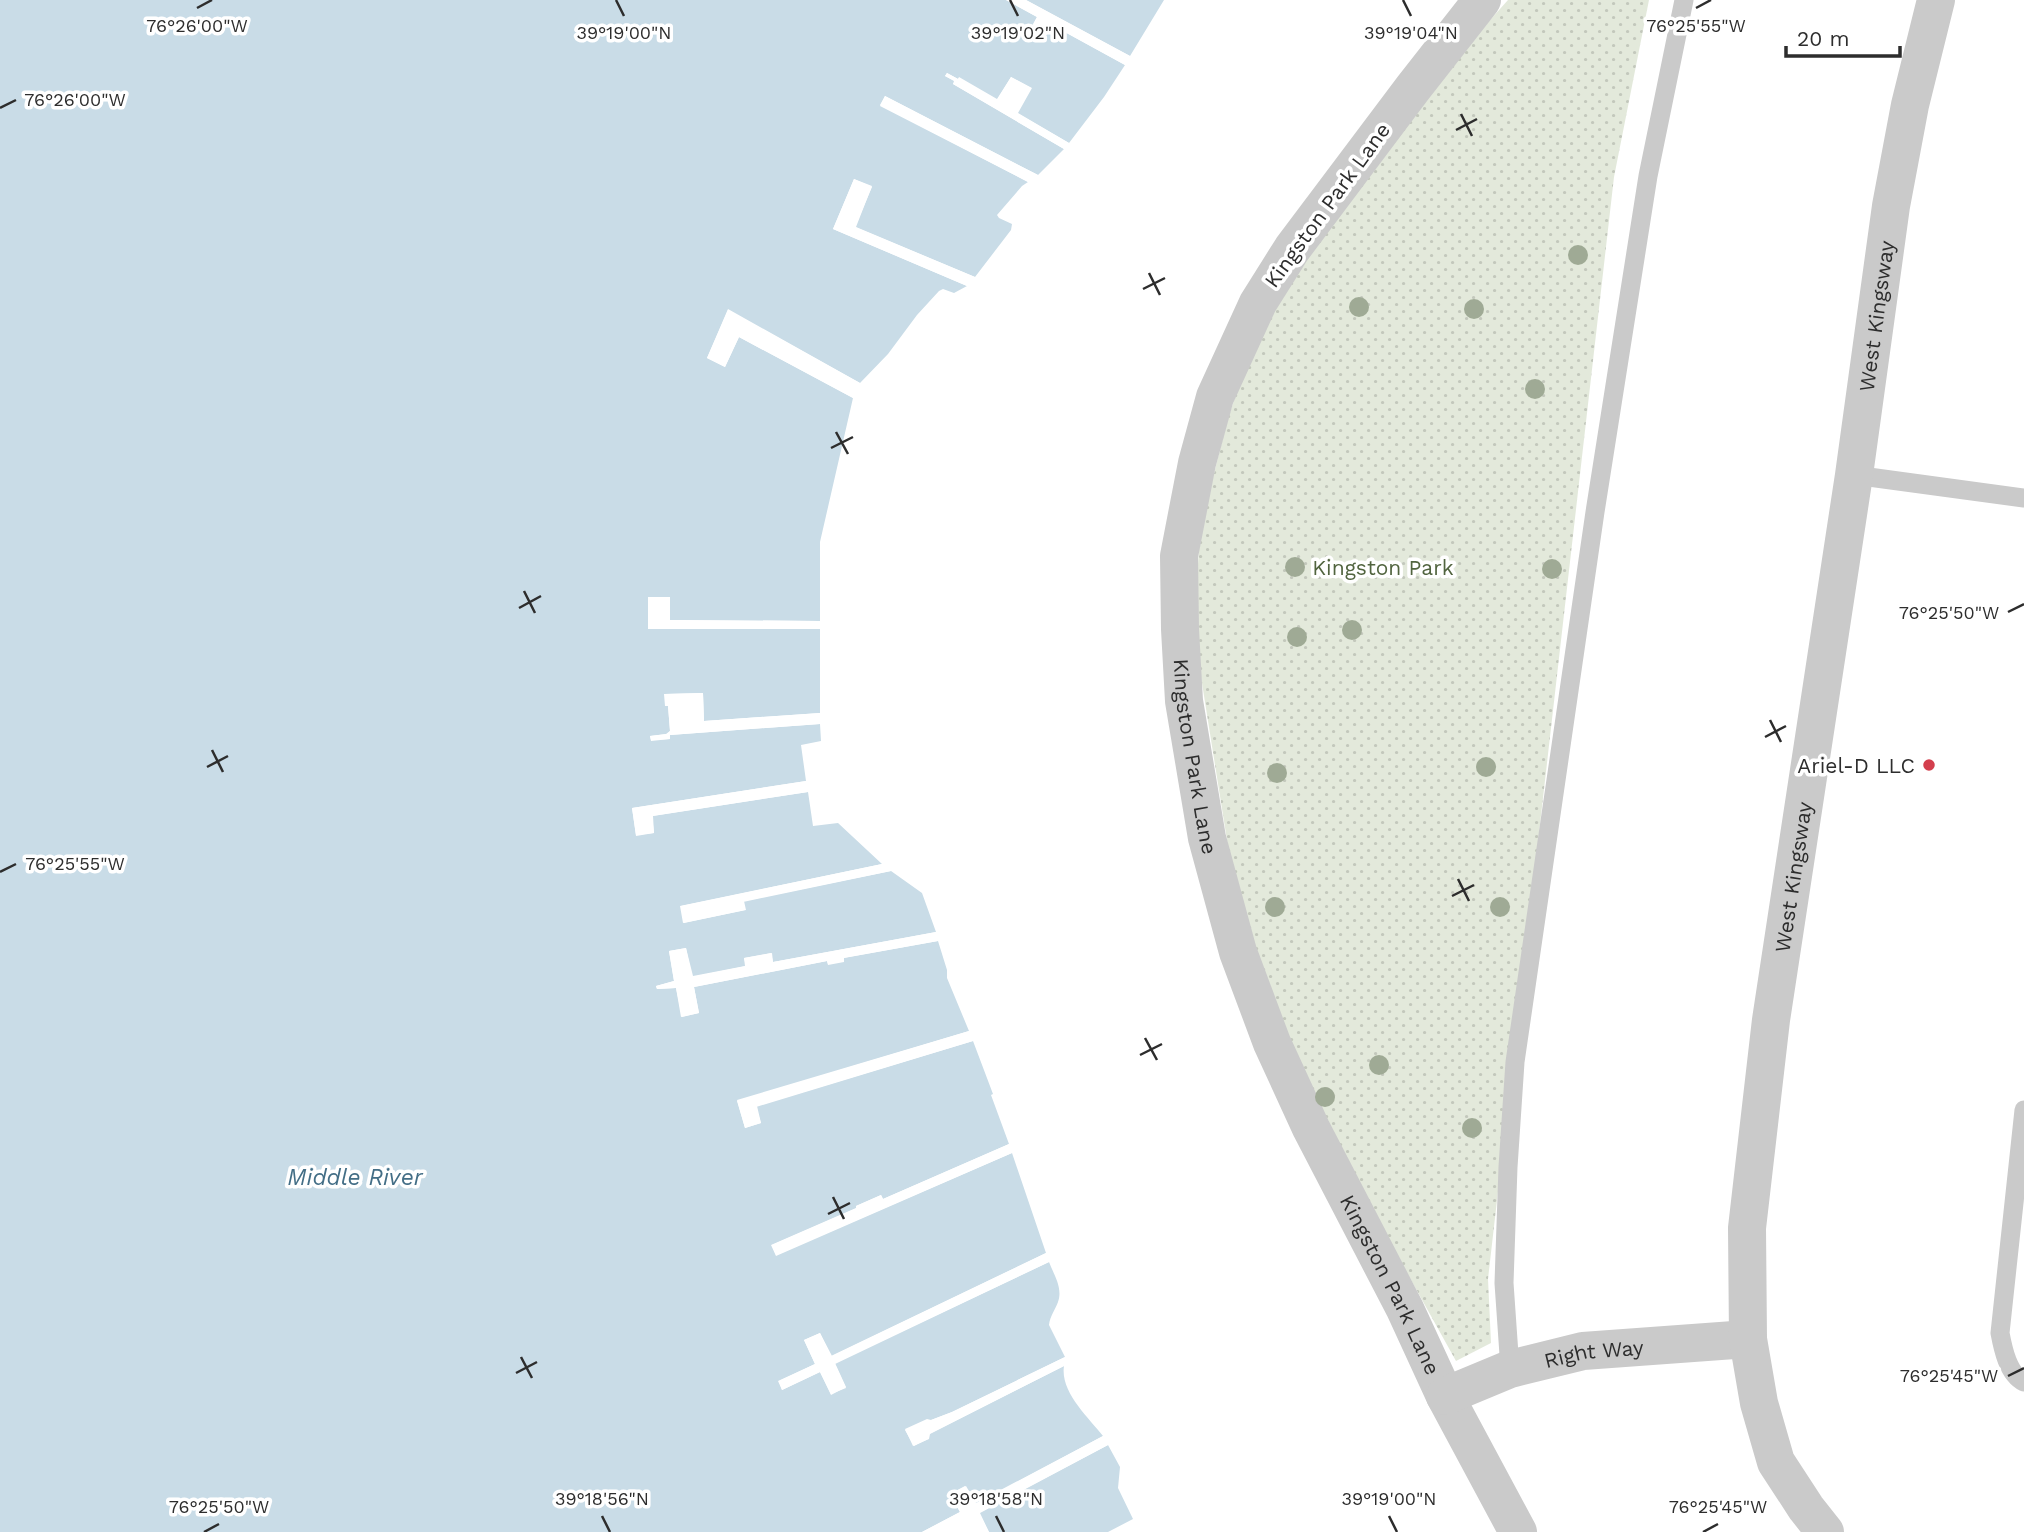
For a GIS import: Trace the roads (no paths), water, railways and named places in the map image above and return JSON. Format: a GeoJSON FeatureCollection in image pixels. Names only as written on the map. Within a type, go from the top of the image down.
{"type":"FeatureCollection","features":[{"type":"Feature","properties":{"kind":"street","name":"Kingston Park Lane"},"geometry":{"type":"LineString","coordinates":[[1482,0],[1292,248],[1258,303],[1214,397],[1197,463],[1179,556],[1184,701],[1207,838],[1238,952],[1272,1043],[1311,1128],[1405,1309],[1445,1396],[1517,1532]]}},
{"type":"Feature","properties":{"kind":"street","name":"West Kingsway"},"geometry":{"type":"LineString","coordinates":[[1825,1532],[1776,1462],[1759,1403],[1748,1339],[1747,1228],[1771,1020],[1854,475],[1891,206],[1910,105],[1936,0]]}},
{"type":"Feature","properties":{"kind":"street","name":"Right Way"},"geometry":{"type":"LineString","coordinates":[[1445,1396],[1510,1369],[1583,1351],[1748,1339]]}},
{"type":"Feature","properties":{"kind":"lane"},"geometry":{"type":"LineString","coordinates":[[1510,1369],[1504,1283],[1515,1062],[1599,485],[1648,176],[1684,0]]}},
{"type":"Feature","properties":{"kind":"lane"},"geometry":{"type":"LineString","coordinates":[[1854,475],[2024,498]]}},
{"type":"Feature","properties":{"kind":"lane"},"geometry":{"type":"LineString","coordinates":[[2024,1110],[2000,1333],[2004,1353],[2018,1379],[2024,1382]]}},
{"type":"Feature","properties":{"kind":"water","name":"Middle River"},"geometry":{"type":"Polygon","coordinates":[[[0,0],[1006,0],[1037,17],[1029,33],[1043,41],[1052,25],[1125,65],[1069,143],[1017,113],[1031,88],[1011,77],[997,100],[947,73],[945,76],[955,81],[953,84],[1064,149],[1038,175],[885,96],[880,106],[1028,182],[997,215],[1012,224],[1011,230],[975,277],[855,227],[872,187],[854,179],[833,229],[967,286],[954,293],[943,289],[939,291],[888,354],[860,383],[728,310],[707,358],[725,367],[739,337],[853,398],[820,542],[820,621],[670,620],[670,597],[649,597],[649,629],[820,629],[820,713],[704,721],[703,693],[665,694],[670,731],[667,734],[650,736],[651,740],[670,739],[670,735],[820,724],[821,741],[801,745],[806,781],[632,808],[636,835],[654,833],[652,816],[808,792],[813,826],[838,823],[882,864],[681,906],[684,923],[745,910],[743,902],[891,871],[922,893],[936,932],[773,962],[771,953],[744,958],[746,966],[692,977],[686,948],[669,951],[674,981],[656,986],[657,989],[676,988],[682,1017],[699,1013],[694,987],[827,961],[828,964],[844,961],[843,958],[938,941],[947,978],[969,1031],[737,1100],[745,1128],[761,1123],[756,1107],[973,1041],[993,1094],[991,1095],[1009,1144],[883,1199],[881,1195],[772,1245],[776,1255],[1012,1153],[1046,1253],[831,1356],[820,1333],[804,1340],[815,1364],[779,1381],[782,1390],[820,1372],[831,1394],[846,1388],[835,1364],[1049,1262],[1057,1282],[1059,1297],[1049,1325],[1065,1357],[952,1412],[905,1430],[914,1446],[928,1439],[929,1434],[1064,1366],[1066,1385],[1071,1395],[1103,1436],[976,1504],[965,1486],[950,1494],[960,1512],[922,1532],[0,1532],[0,0]]]}},
{"type":"Feature","properties":{"kind":"water"},"geometry":{"type":"Polygon","coordinates":[[[1026,0],[1164,0],[1130,56],[1026,0]]]}},
{"type":"Feature","properties":{"kind":"water"},"geometry":{"type":"Polygon","coordinates":[[[1108,1445],[1120,1467],[1118,1488],[1133,1519],[1108,1532],[989,1532],[979,1513],[1108,1445]]]}},
{"type":"Feature","properties":{"kind":"place","name":"Ariel-D LLC"},"geometry":{"type":"Point","coordinates":[1929,765]}},
{"type":"Feature","properties":{"kind":"park label","name":"Kingston Park"},"geometry":{"type":"Point","coordinates":[1383,567]}}]}
